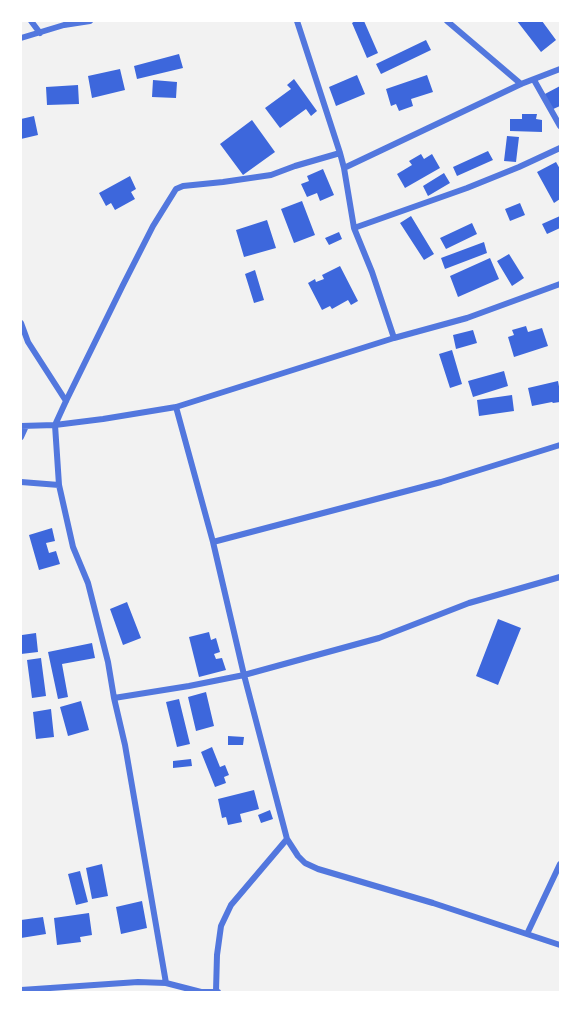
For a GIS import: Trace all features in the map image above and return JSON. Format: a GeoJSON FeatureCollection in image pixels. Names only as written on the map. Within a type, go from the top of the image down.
{"type":"FeatureCollection","features":[{"type":"Feature","properties":{"kind":"street"},"geometry":{"type":"LineString","coordinates":[[31,21],[40,33]]}},
{"type":"Feature","properties":{"kind":"street"},"geometry":{"type":"LineString","coordinates":[[21,38],[90,21]]}},
{"type":"Feature","properties":{"kind":"street"},"geometry":{"type":"LineString","coordinates":[[297,21],[340,153],[354,228],[372,272],[394,338]]}},
{"type":"Feature","properties":{"kind":"street"},"geometry":{"type":"LineString","coordinates":[[447,21],[521,84]]}},
{"type":"Feature","properties":{"kind":"street"},"geometry":{"type":"LineString","coordinates":[[344,168],[521,84],[560,69]]}},
{"type":"Feature","properties":{"kind":"street"},"geometry":{"type":"LineString","coordinates":[[534,80],[560,126]]}},
{"type":"Feature","properties":{"kind":"street"},"geometry":{"type":"LineString","coordinates":[[354,228],[477,184],[560,148]]}},
{"type":"Feature","properties":{"kind":"street"},"geometry":{"type":"LineString","coordinates":[[166,983],[127,756],[108,662],[88,583],[73,547],[59,485],[55,425],[148,236],[176,189],[183,186],[271,175],[340,153]]}},
{"type":"Feature","properties":{"kind":"street"},"geometry":{"type":"LineString","coordinates":[[21,437],[24,426],[103,419],[176,407],[394,338],[468,318],[560,284]]}},
{"type":"Feature","properties":{"kind":"street"},"geometry":{"type":"LineString","coordinates":[[21,323],[28,342],[66,400]]}},
{"type":"Feature","properties":{"kind":"street"},"geometry":{"type":"LineString","coordinates":[[176,407],[213,542],[244,675],[287,838],[298,856],[305,863],[318,869],[424,900],[560,945]]}},
{"type":"Feature","properties":{"kind":"street"},"geometry":{"type":"LineString","coordinates":[[213,542],[441,482],[560,446]]}},
{"type":"Feature","properties":{"kind":"street"},"geometry":{"type":"LineString","coordinates":[[21,482],[59,485]]}},
{"type":"Feature","properties":{"kind":"street"},"geometry":{"type":"LineString","coordinates":[[114,698],[244,675],[379,638],[469,603],[560,577]]}},
{"type":"Feature","properties":{"kind":"street"},"geometry":{"type":"LineString","coordinates":[[21,990],[138,982],[166,983],[201,992],[217,992],[221,926],[231,905],[287,838]]}},
{"type":"Feature","properties":{"kind":"street"},"geometry":{"type":"LineString","coordinates":[[527,934],[560,864]]}},
{"type":"Feature","properties":{"kind":"building"},"geometry":{"type":"Polygon","coordinates":[[[364,21],[378,53],[367,58],[352,23],[364,21]]]}},
{"type":"Feature","properties":{"kind":"building"},"geometry":{"type":"Polygon","coordinates":[[[517,21],[542,21],[556,40],[541,52],[517,21]]]}},
{"type":"Feature","properties":{"kind":"building"},"geometry":{"type":"Polygon","coordinates":[[[426,40],[431,50],[381,74],[376,64],[426,40]]]}},
{"type":"Feature","properties":{"kind":"building"},"geometry":{"type":"Polygon","coordinates":[[[179,54],[183,68],[137,79],[134,66],[179,54]]]}},
{"type":"Feature","properties":{"kind":"building"},"geometry":{"type":"Polygon","coordinates":[[[120,69],[125,90],[92,98],[88,76],[120,69]]]}},
{"type":"Feature","properties":{"kind":"building"},"geometry":{"type":"Polygon","coordinates":[[[357,75],[365,94],[336,106],[329,87],[357,75]]]}},
{"type":"Feature","properties":{"kind":"building"},"geometry":{"type":"Polygon","coordinates":[[[427,75],[433,92],[411,99],[413,106],[399,111],[396,104],[391,106],[386,89],[427,75]]]}},
{"type":"Feature","properties":{"kind":"building"},"geometry":{"type":"Polygon","coordinates":[[[294,79],[317,111],[311,116],[306,109],[280,128],[265,108],[291,89],[287,85],[294,79]]]}},
{"type":"Feature","properties":{"kind":"building"},"geometry":{"type":"Polygon","coordinates":[[[153,80],[177,82],[176,98],[152,97],[153,80]]]}},
{"type":"Feature","properties":{"kind":"building"},"geometry":{"type":"Polygon","coordinates":[[[78,85],[79,104],[47,105],[46,87],[78,85]]]}},
{"type":"Feature","properties":{"kind":"building"},"geometry":{"type":"Polygon","coordinates":[[[560,86],[560,106],[551,110],[543,95],[560,86]]]}},
{"type":"Feature","properties":{"kind":"building"},"geometry":{"type":"Polygon","coordinates":[[[522,114],[537,114],[536,119],[542,120],[542,132],[510,131],[510,119],[522,119],[522,114]]]}},
{"type":"Feature","properties":{"kind":"building"},"geometry":{"type":"Polygon","coordinates":[[[34,116],[38,135],[21,139],[21,119],[34,116]]]}},
{"type":"Feature","properties":{"kind":"building"},"geometry":{"type":"Polygon","coordinates":[[[252,120],[275,152],[243,175],[220,144],[252,120]]]}},
{"type":"Feature","properties":{"kind":"building"},"geometry":{"type":"Polygon","coordinates":[[[507,136],[519,137],[516,162],[504,161],[507,136]]]}},
{"type":"Feature","properties":{"kind":"building"},"geometry":{"type":"Polygon","coordinates":[[[488,151],[493,160],[457,176],[453,167],[488,151]]]}},
{"type":"Feature","properties":{"kind":"building"},"geometry":{"type":"Polygon","coordinates":[[[421,154],[424,159],[432,154],[440,168],[405,188],[397,174],[412,165],[409,161],[421,154]]]}},
{"type":"Feature","properties":{"kind":"building"},"geometry":{"type":"Polygon","coordinates":[[[556,162],[560,169],[560,199],[554,203],[537,172],[556,162]]]}},
{"type":"Feature","properties":{"kind":"building"},"geometry":{"type":"Polygon","coordinates":[[[323,169],[334,195],[320,201],[317,193],[307,197],[301,184],[309,181],[307,176],[323,169]]]}},
{"type":"Feature","properties":{"kind":"building"},"geometry":{"type":"Polygon","coordinates":[[[444,173],[450,183],[428,196],[423,186],[444,173]]]}},
{"type":"Feature","properties":{"kind":"building"},"geometry":{"type":"Polygon","coordinates":[[[130,176],[136,189],[131,192],[135,199],[115,210],[111,203],[106,206],[99,193],[130,176]]]}},
{"type":"Feature","properties":{"kind":"building"},"geometry":{"type":"Polygon","coordinates":[[[302,201],[315,235],[294,243],[281,209],[302,201]]]}},
{"type":"Feature","properties":{"kind":"building"},"geometry":{"type":"Polygon","coordinates":[[[520,203],[525,215],[510,221],[505,209],[520,203]]]}},
{"type":"Feature","properties":{"kind":"building"},"geometry":{"type":"Polygon","coordinates":[[[411,216],[434,254],[424,260],[400,223],[411,216]]]}},
{"type":"Feature","properties":{"kind":"building"},"geometry":{"type":"Polygon","coordinates":[[[560,216],[560,228],[547,234],[542,224],[560,216]]]}},
{"type":"Feature","properties":{"kind":"building"},"geometry":{"type":"Polygon","coordinates":[[[267,220],[276,248],[244,257],[236,230],[267,220]]]}},
{"type":"Feature","properties":{"kind":"building"},"geometry":{"type":"Polygon","coordinates":[[[472,223],[477,234],[446,249],[440,238],[472,223]]]}},
{"type":"Feature","properties":{"kind":"building"},"geometry":{"type":"Polygon","coordinates":[[[339,232],[342,239],[329,245],[325,238],[339,232]]]}},
{"type":"Feature","properties":{"kind":"building"},"geometry":{"type":"Polygon","coordinates":[[[484,242],[487,253],[445,269],[441,258],[484,242]]]}},
{"type":"Feature","properties":{"kind":"building"},"geometry":{"type":"Polygon","coordinates":[[[509,254],[524,278],[512,286],[497,261],[509,254]]]}},
{"type":"Feature","properties":{"kind":"building"},"geometry":{"type":"Polygon","coordinates":[[[490,258],[499,279],[458,297],[450,276],[490,258]]]}},
{"type":"Feature","properties":{"kind":"building"},"geometry":{"type":"Polygon","coordinates":[[[340,266],[358,301],[351,305],[348,300],[332,309],[330,306],[322,310],[308,283],[315,279],[316,282],[324,279],[322,275],[340,266]]]}},
{"type":"Feature","properties":{"kind":"building"},"geometry":{"type":"Polygon","coordinates":[[[255,270],[264,300],[254,303],[245,274],[255,270]]]}},
{"type":"Feature","properties":{"kind":"building"},"geometry":{"type":"Polygon","coordinates":[[[526,326],[528,332],[542,328],[548,346],[514,357],[508,337],[514,335],[512,330],[526,326]]]}},
{"type":"Feature","properties":{"kind":"building"},"geometry":{"type":"Polygon","coordinates":[[[473,330],[477,343],[456,349],[453,335],[473,330]]]}},
{"type":"Feature","properties":{"kind":"building"},"geometry":{"type":"Polygon","coordinates":[[[452,350],[462,384],[450,388],[439,354],[452,350]]]}},
{"type":"Feature","properties":{"kind":"building"},"geometry":{"type":"Polygon","coordinates":[[[504,371],[508,386],[473,397],[468,381],[504,371]]]}},
{"type":"Feature","properties":{"kind":"building"},"geometry":{"type":"Polygon","coordinates":[[[558,381],[560,402],[532,406],[528,388],[558,381]]]}},
{"type":"Feature","properties":{"kind":"building"},"geometry":{"type":"Polygon","coordinates":[[[512,395],[514,411],[479,416],[477,400],[512,395]]]}},
{"type":"Feature","properties":{"kind":"building"},"geometry":{"type":"Polygon","coordinates":[[[52,528],[55,541],[46,543],[49,553],[56,551],[60,564],[39,570],[29,535],[52,528]]]}},
{"type":"Feature","properties":{"kind":"building"},"geometry":{"type":"Polygon","coordinates":[[[127,602],[141,638],[123,645],[110,609],[127,602]]]}},
{"type":"Feature","properties":{"kind":"building"},"geometry":{"type":"Polygon","coordinates":[[[498,619],[521,628],[498,685],[476,676],[498,619]]]}},
{"type":"Feature","properties":{"kind":"building"},"geometry":{"type":"Polygon","coordinates":[[[209,632],[211,640],[216,638],[220,652],[214,654],[216,659],[222,658],[226,670],[199,677],[189,637],[209,632]]]}},
{"type":"Feature","properties":{"kind":"building"},"geometry":{"type":"Polygon","coordinates":[[[36,633],[38,652],[21,654],[22,635],[36,633]]]}},
{"type":"Feature","properties":{"kind":"building"},"geometry":{"type":"Polygon","coordinates":[[[92,643],[95,658],[62,664],[68,697],[58,699],[48,652],[92,643]]]}},
{"type":"Feature","properties":{"kind":"building"},"geometry":{"type":"Polygon","coordinates":[[[41,658],[46,696],[32,698],[27,660],[41,658]]]}},
{"type":"Feature","properties":{"kind":"building"},"geometry":{"type":"Polygon","coordinates":[[[206,692],[214,726],[196,731],[188,697],[206,692]]]}},
{"type":"Feature","properties":{"kind":"building"},"geometry":{"type":"Polygon","coordinates":[[[179,699],[190,744],[177,747],[166,702],[179,699]]]}},
{"type":"Feature","properties":{"kind":"building"},"geometry":{"type":"Polygon","coordinates":[[[81,701],[89,730],[68,736],[60,707],[81,701]]]}},
{"type":"Feature","properties":{"kind":"building"},"geometry":{"type":"Polygon","coordinates":[[[51,709],[54,737],[36,739],[33,712],[51,709]]]}},
{"type":"Feature","properties":{"kind":"building"},"geometry":{"type":"Polygon","coordinates":[[[228,736],[244,737],[243,745],[228,745],[228,736]]]}},
{"type":"Feature","properties":{"kind":"building"},"geometry":{"type":"Polygon","coordinates":[[[212,747],[220,767],[225,765],[229,775],[224,777],[226,783],[215,787],[201,752],[212,747]]]}},
{"type":"Feature","properties":{"kind":"building"},"geometry":{"type":"Polygon","coordinates":[[[191,759],[192,766],[173,768],[173,761],[191,759]]]}},
{"type":"Feature","properties":{"kind":"building"},"geometry":{"type":"Polygon","coordinates":[[[254,790],[259,809],[240,814],[242,822],[228,825],[226,817],[222,818],[218,799],[254,790]]]}},
{"type":"Feature","properties":{"kind":"building"},"geometry":{"type":"Polygon","coordinates":[[[270,810],[273,819],[261,823],[258,815],[270,810]]]}},
{"type":"Feature","properties":{"kind":"building"},"geometry":{"type":"Polygon","coordinates":[[[102,864],[108,896],[92,899],[86,868],[102,864]]]}},
{"type":"Feature","properties":{"kind":"building"},"geometry":{"type":"Polygon","coordinates":[[[80,871],[88,902],[76,905],[68,874],[80,871]]]}},
{"type":"Feature","properties":{"kind":"building"},"geometry":{"type":"Polygon","coordinates":[[[142,901],[147,928],[121,934],[116,907],[142,901]]]}},
{"type":"Feature","properties":{"kind":"building"},"geometry":{"type":"Polygon","coordinates":[[[89,913],[92,935],[80,937],[81,942],[57,945],[54,918],[89,913]]]}},
{"type":"Feature","properties":{"kind":"building"},"geometry":{"type":"Polygon","coordinates":[[[43,917],[46,934],[21,938],[21,920],[43,917]]]}}]}
